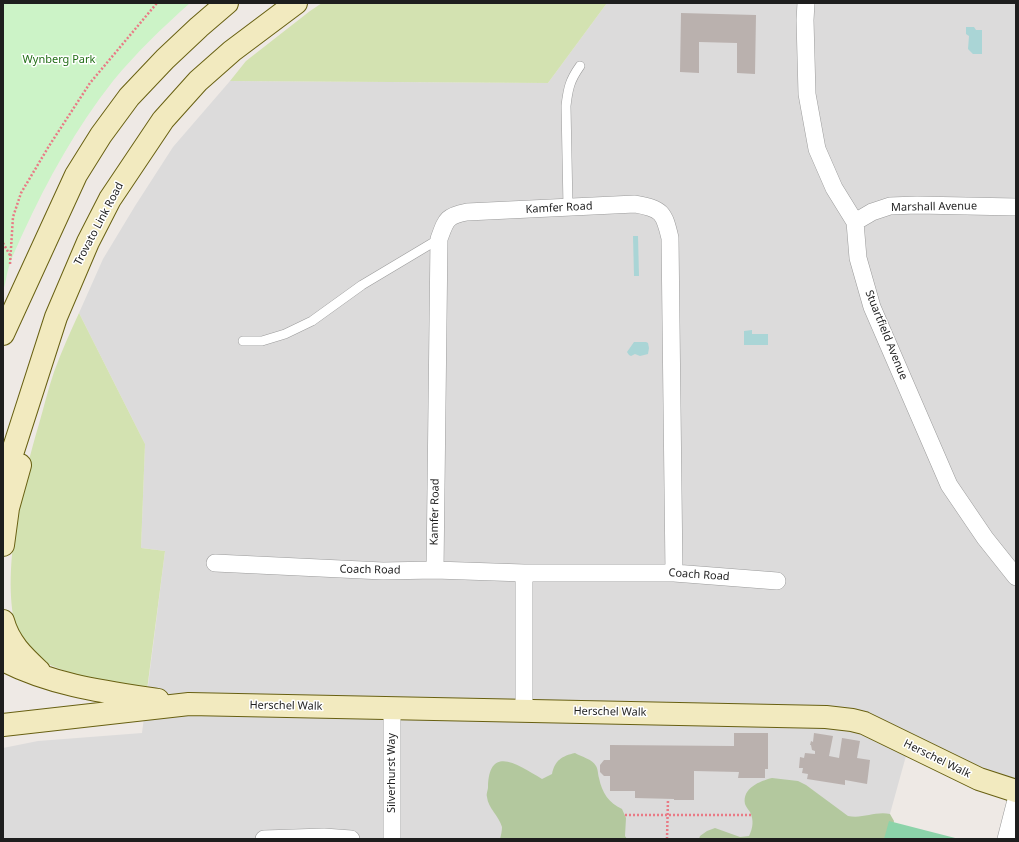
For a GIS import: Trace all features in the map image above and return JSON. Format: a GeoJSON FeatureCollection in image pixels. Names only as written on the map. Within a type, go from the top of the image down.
{"type":"FeatureCollection","features":[{"type":"Feature","properties":{"kind":"main road"},"geometry":{"type":"LineString","coordinates":[[3,334],[76,175],[100,135],[129,98],[165,59],[227,3]]}},
{"type":"Feature","properties":{"kind":"main road","name":"Trovato Link Road"},"geometry":{"type":"LineString","coordinates":[[3,482],[56,317],[88,242],[110,198],[163,120],[198,81],[232,51],[296,3]]}},
{"type":"Feature","properties":{"kind":"main road"},"geometry":{"type":"LineString","coordinates":[[3,545],[8,508],[20,467],[23,444],[22,422]]}},
{"type":"Feature","properties":{"kind":"main road"},"geometry":{"type":"LineString","coordinates":[[3,621],[11,642],[46,678]]}},
{"type":"Feature","properties":{"kind":"main road","name":"Herschel Walk"},"geometry":{"type":"LineString","coordinates":[[3,660],[19,668],[46,678],[105,692],[189,704],[839,718],[852,720],[876,728],[979,779],[1016,790]]}},
{"type":"Feature","properties":{"kind":"main road","name":"Herschel Walk"},"geometry":{"type":"LineString","coordinates":[[3,725],[189,704]]}},
{"type":"Feature","properties":{"kind":"street","name":"Stuartfield Avenue"},"geometry":{"type":"LineString","coordinates":[[806,3],[807,94],[817,149],[834,188],[855,222],[858,258],[872,307],[949,485],[985,538],[1016,577]]}},
{"type":"Feature","properties":{"kind":"street","name":"Kamfer Road"},"geometry":{"type":"LineString","coordinates":[[435,570],[439,239],[445,223],[448,218],[455,214],[467,212],[635,204],[651,207],[661,213],[666,222],[670,238],[674,573]]}},
{"type":"Feature","properties":{"kind":"street","name":"Marshall Avenue"},"geometry":{"type":"LineString","coordinates":[[855,222],[872,212],[890,206],[918,205],[1016,207]]}},
{"type":"Feature","properties":{"kind":"street","name":"Coach Road"},"geometry":{"type":"LineString","coordinates":[[215,564],[383,571],[435,570],[524,573],[674,573],[777,581]]}},
{"type":"Feature","properties":{"kind":"street"},"geometry":{"type":"LineString","coordinates":[[524,573],[524,711]]}},
{"type":"Feature","properties":{"kind":"street","name":"Silverhurst Way"},"geometry":{"type":"LineString","coordinates":[[392,708],[392,839]]}},
{"type":"Feature","properties":{"kind":"street"},"geometry":{"type":"LineString","coordinates":[[1006,839],[1016,800]]}},
{"type":"Feature","properties":{"kind":"street"},"geometry":{"type":"LineString","coordinates":[[264,839],[324,837],[352,839]]}},
{"type":"Feature","properties":{"kind":"lane"},"geometry":{"type":"LineString","coordinates":[[568,207],[566,106],[568,89],[572,78],[580,66]]}},
{"type":"Feature","properties":{"kind":"lane"},"geometry":{"type":"LineString","coordinates":[[243,341],[262,341],[285,334],[312,322],[362,285],[439,239]]}},
{"type":"Feature","properties":{"kind":"path"},"geometry":{"type":"LineString","coordinates":[[10,264],[13,217],[22,193],[49,146],[90,83],[157,3]]}},
{"type":"Feature","properties":{"kind":"path"},"geometry":{"type":"LineString","coordinates":[[3,244],[11,257]]}},
{"type":"Feature","properties":{"kind":"path"},"geometry":{"type":"LineString","coordinates":[[667,839],[668,799]]}},
{"type":"Feature","properties":{"kind":"path"},"geometry":{"type":"LineString","coordinates":[[625,816],[751,816]]}},
{"type":"Feature","properties":{"kind":"shaded area"},"geometry":{"type":"Polygon","coordinates":[[[607,3],[1016,3],[1016,791],[909,745],[883,839],[3,839],[3,748],[38,741],[142,733],[165,551],[141,548],[145,444],[79,313],[103,259],[173,147],[230,81],[548,83],[607,3]]]}},
{"type":"Feature","properties":{"kind":"green space","name":"Wynberg Park"},"geometry":{"type":"Polygon","coordinates":[[[3,3],[190,3],[131,60],[113,81],[87,117],[64,154],[33,213],[11,261],[3,290],[3,3]]]}},
{"type":"Feature","properties":{"kind":"green space"},"geometry":{"type":"Polygon","coordinates":[[[322,3],[607,3],[548,83],[230,81],[246,61],[322,3]]]}},
{"type":"Feature","properties":{"kind":"green space"},"geometry":{"type":"Polygon","coordinates":[[[79,313],[145,444],[141,548],[165,551],[147,690],[117,685],[80,676],[45,663],[32,655],[23,646],[17,632],[12,609],[12,557],[15,528],[26,473],[52,378],[79,313]]]}},
{"type":"Feature","properties":{"kind":"green space"},"geometry":{"type":"Polygon","coordinates":[[[575,753],[589,760],[596,766],[604,793],[613,804],[622,809],[626,818],[625,836],[627,839],[500,839],[502,827],[499,819],[489,805],[487,796],[490,773],[494,765],[500,762],[516,764],[542,779],[552,774],[555,765],[560,759],[575,753]]]}},
{"type":"Feature","properties":{"kind":"green space"},"geometry":{"type":"Polygon","coordinates":[[[772,778],[798,781],[806,785],[848,816],[859,817],[879,813],[890,814],[894,821],[891,839],[699,839],[700,836],[707,831],[715,828],[740,837],[749,836],[752,821],[750,812],[745,804],[746,794],[757,783],[772,778]]]}},
{"type":"Feature","properties":{"kind":"green space"},"geometry":{"type":"Polygon","coordinates":[[[889,821],[959,839],[884,839],[889,821]]]}},
{"type":"Feature","properties":{"kind":"water"},"geometry":{"type":"Polygon","coordinates":[[[966,27],[974,27],[976,30],[982,30],[982,54],[973,54],[968,49],[969,36],[966,34],[966,27]]]}},
{"type":"Feature","properties":{"kind":"water"},"geometry":{"type":"Polygon","coordinates":[[[633,236],[638,236],[639,276],[634,276],[633,236]]]}},
{"type":"Feature","properties":{"kind":"water"},"geometry":{"type":"Polygon","coordinates":[[[752,330],[752,334],[768,334],[768,345],[744,345],[744,331],[752,330]]]}},
{"type":"Feature","properties":{"kind":"water"},"geometry":{"type":"Polygon","coordinates":[[[634,342],[648,343],[648,354],[640,356],[635,354],[631,356],[629,355],[627,352],[634,342]]]}},
{"type":"Feature","properties":{"kind":"building"},"geometry":{"type":"Polygon","coordinates":[[[681,13],[756,15],[755,74],[737,73],[737,43],[699,42],[699,73],[680,72],[681,13]]]}},
{"type":"Feature","properties":{"kind":"building"},"geometry":{"type":"Polygon","coordinates":[[[734,733],[768,733],[768,769],[765,769],[765,778],[738,778],[739,772],[694,771],[694,800],[674,800],[635,798],[635,791],[610,791],[610,776],[604,776],[600,772],[600,765],[604,760],[610,760],[610,745],[734,746],[734,733]]]}},
{"type":"Feature","properties":{"kind":"building"},"geometry":{"type":"Polygon","coordinates":[[[814,733],[833,736],[829,756],[839,758],[842,738],[860,741],[857,758],[870,760],[867,784],[845,780],[845,785],[807,779],[808,774],[802,773],[803,768],[799,768],[800,757],[804,758],[805,753],[815,754],[815,751],[812,750],[810,745],[811,741],[813,742],[814,733]]]}}]}
